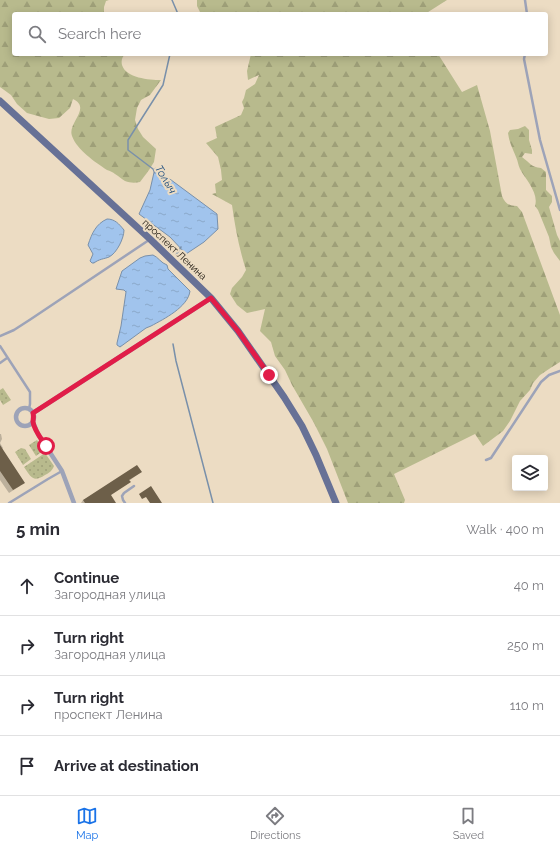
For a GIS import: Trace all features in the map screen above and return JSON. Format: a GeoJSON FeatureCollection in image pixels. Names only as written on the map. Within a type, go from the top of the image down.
{"type":"FeatureCollection","features":[{"type":"Feature","properties":{"kind":"main road","name":"проспект Ленина"},"geometry":{"type":"LineString","coordinates":[[0,101],[150,239],[211,298],[238,331],[284,397],[302,426],[336,503]]}},
{"type":"Feature","properties":{"kind":"street"},"geometry":{"type":"LineString","coordinates":[[33,413],[211,298]]}},
{"type":"Feature","properties":{"kind":"street"},"geometry":{"type":"LineString","coordinates":[[33,422],[28,426],[19,424],[16,419],[16,413],[23,408],[29,409],[33,413],[33,422],[38,434],[62,471],[74,503]]}},
{"type":"Feature","properties":{"kind":"lane"},"geometry":{"type":"LineString","coordinates":[[525,0],[527,12]]}},
{"type":"Feature","properties":{"kind":"lane"},"geometry":{"type":"LineString","coordinates":[[525,56],[540,140],[560,210]]}},
{"type":"Feature","properties":{"kind":"lane"},"geometry":{"type":"LineString","coordinates":[[0,336],[32,320],[150,239]]}},
{"type":"Feature","properties":{"kind":"lane"},"geometry":{"type":"LineString","coordinates":[[0,346],[30,392],[29,409]]}},
{"type":"Feature","properties":{"kind":"lane"},"geometry":{"type":"LineString","coordinates":[[0,363],[7,358]]}},
{"type":"Feature","properties":{"kind":"lane"},"geometry":{"type":"LineString","coordinates":[[486,460],[491,458],[541,382],[549,375],[560,371]]}},
{"type":"Feature","properties":{"kind":"lane"},"geometry":{"type":"LineString","coordinates":[[9,503],[62,471]]}},
{"type":"Feature","properties":{"kind":"lane"},"geometry":{"type":"LineString","coordinates":[[125,503],[122,496],[134,486]]}},
{"type":"Feature","properties":{"kind":"green space"},"geometry":{"type":"Polygon","coordinates":[[[0,0],[109,0],[106,1],[104,12],[12,12],[12,56],[124,56],[122,65],[128,73],[144,79],[161,80],[150,95],[141,100],[137,108],[135,120],[143,137],[156,149],[154,162],[140,182],[127,182],[92,159],[82,151],[74,141],[71,131],[80,111],[80,107],[73,99],[70,108],[59,118],[49,119],[27,113],[17,104],[11,95],[0,87],[0,0]]]}},
{"type":"Feature","properties":{"kind":"green space"},"geometry":{"type":"Polygon","coordinates":[[[197,0],[447,0],[428,12],[200,12],[197,6],[197,0]]]}},
{"type":"Feature","properties":{"kind":"green space"},"geometry":{"type":"Polygon","coordinates":[[[251,56],[439,56],[462,92],[477,85],[490,131],[502,196],[507,204],[517,206],[522,212],[560,315],[560,362],[540,375],[533,383],[530,390],[520,401],[503,431],[483,446],[475,434],[394,474],[405,500],[404,503],[348,503],[327,449],[314,423],[285,370],[275,356],[271,342],[260,331],[265,309],[247,313],[237,305],[230,294],[232,288],[246,270],[241,254],[232,205],[212,194],[216,193],[215,184],[222,180],[221,170],[218,157],[206,143],[217,138],[215,127],[241,115],[244,108],[242,102],[246,90],[255,84],[259,75],[248,80],[247,71],[251,56]]]}},
{"type":"Feature","properties":{"kind":"green space"},"geometry":{"type":"Polygon","coordinates":[[[525,126],[529,130],[529,140],[532,154],[525,153],[522,157],[533,166],[541,168],[546,172],[546,190],[552,196],[552,202],[549,207],[560,241],[560,261],[551,247],[549,237],[535,206],[536,201],[534,191],[520,169],[509,139],[508,133],[510,130],[525,126]]]}},
{"type":"Feature","properties":{"kind":"green space"},"geometry":{"type":"Polygon","coordinates":[[[3,388],[11,400],[3,405],[0,400],[0,390],[3,388]]]}},
{"type":"Feature","properties":{"kind":"green space"},"geometry":{"type":"Polygon","coordinates":[[[37,440],[44,450],[36,456],[29,445],[37,440]]]}},
{"type":"Feature","properties":{"kind":"green space"},"geometry":{"type":"Polygon","coordinates":[[[21,448],[25,449],[31,459],[23,465],[15,452],[21,448]]]}},
{"type":"Feature","properties":{"kind":"green space"},"geometry":{"type":"Polygon","coordinates":[[[45,453],[54,466],[49,473],[35,479],[24,467],[45,453]]]}},
{"type":"Feature","properties":{"kind":"water"},"geometry":{"type":"Polygon","coordinates":[[[155,168],[217,214],[218,229],[204,242],[186,254],[170,237],[139,214],[150,190],[155,168]]]}},
{"type":"Feature","properties":{"kind":"water"},"geometry":{"type":"Polygon","coordinates":[[[107,219],[115,221],[119,224],[124,230],[123,237],[120,245],[112,255],[92,263],[90,261],[93,254],[88,245],[95,229],[100,223],[107,219]]]}},
{"type":"Feature","properties":{"kind":"water"},"geometry":{"type":"Polygon","coordinates":[[[153,255],[167,265],[168,269],[190,291],[188,297],[175,312],[146,328],[120,347],[117,343],[126,292],[124,290],[116,289],[122,271],[140,258],[153,255]]]}},
{"type":"Feature","properties":{"kind":"building"},"geometry":{"type":"Polygon","coordinates":[[[0,445],[25,483],[13,490],[0,471],[0,445]]]}},
{"type":"Feature","properties":{"kind":"building"},"geometry":{"type":"Polygon","coordinates":[[[137,465],[142,472],[129,480],[131,482],[111,495],[116,503],[85,503],[83,500],[137,465]]]}},
{"type":"Feature","properties":{"kind":"building"},"geometry":{"type":"Polygon","coordinates":[[[151,486],[162,503],[150,503],[146,497],[142,499],[139,494],[151,486]]]}},
{"type":"Feature","properties":{"kind":"waterway","name":"Толыч"},"geometry":{"type":"LineString","coordinates":[[172,0],[177,12]]}},
{"type":"Feature","properties":{"kind":"waterway","name":"Толыч"},"geometry":{"type":"LineString","coordinates":[[155,173],[153,169],[128,150],[128,140],[163,85],[170,56]]}},
{"type":"Feature","properties":{"kind":"waterway","name":"Толыч"},"geometry":{"type":"LineString","coordinates":[[176,255],[181,247]]}},
{"type":"Feature","properties":{"kind":"waterway","name":"Толыч"},"geometry":{"type":"LineString","coordinates":[[173,344],[176,361],[213,503]]}},
{"type":"Feature","properties":{"kind":"route"},"geometry":{"type":"LineString","coordinates":[[46,446],[35,428],[33,413],[211,298],[238,331],[269,375]]}}]}
